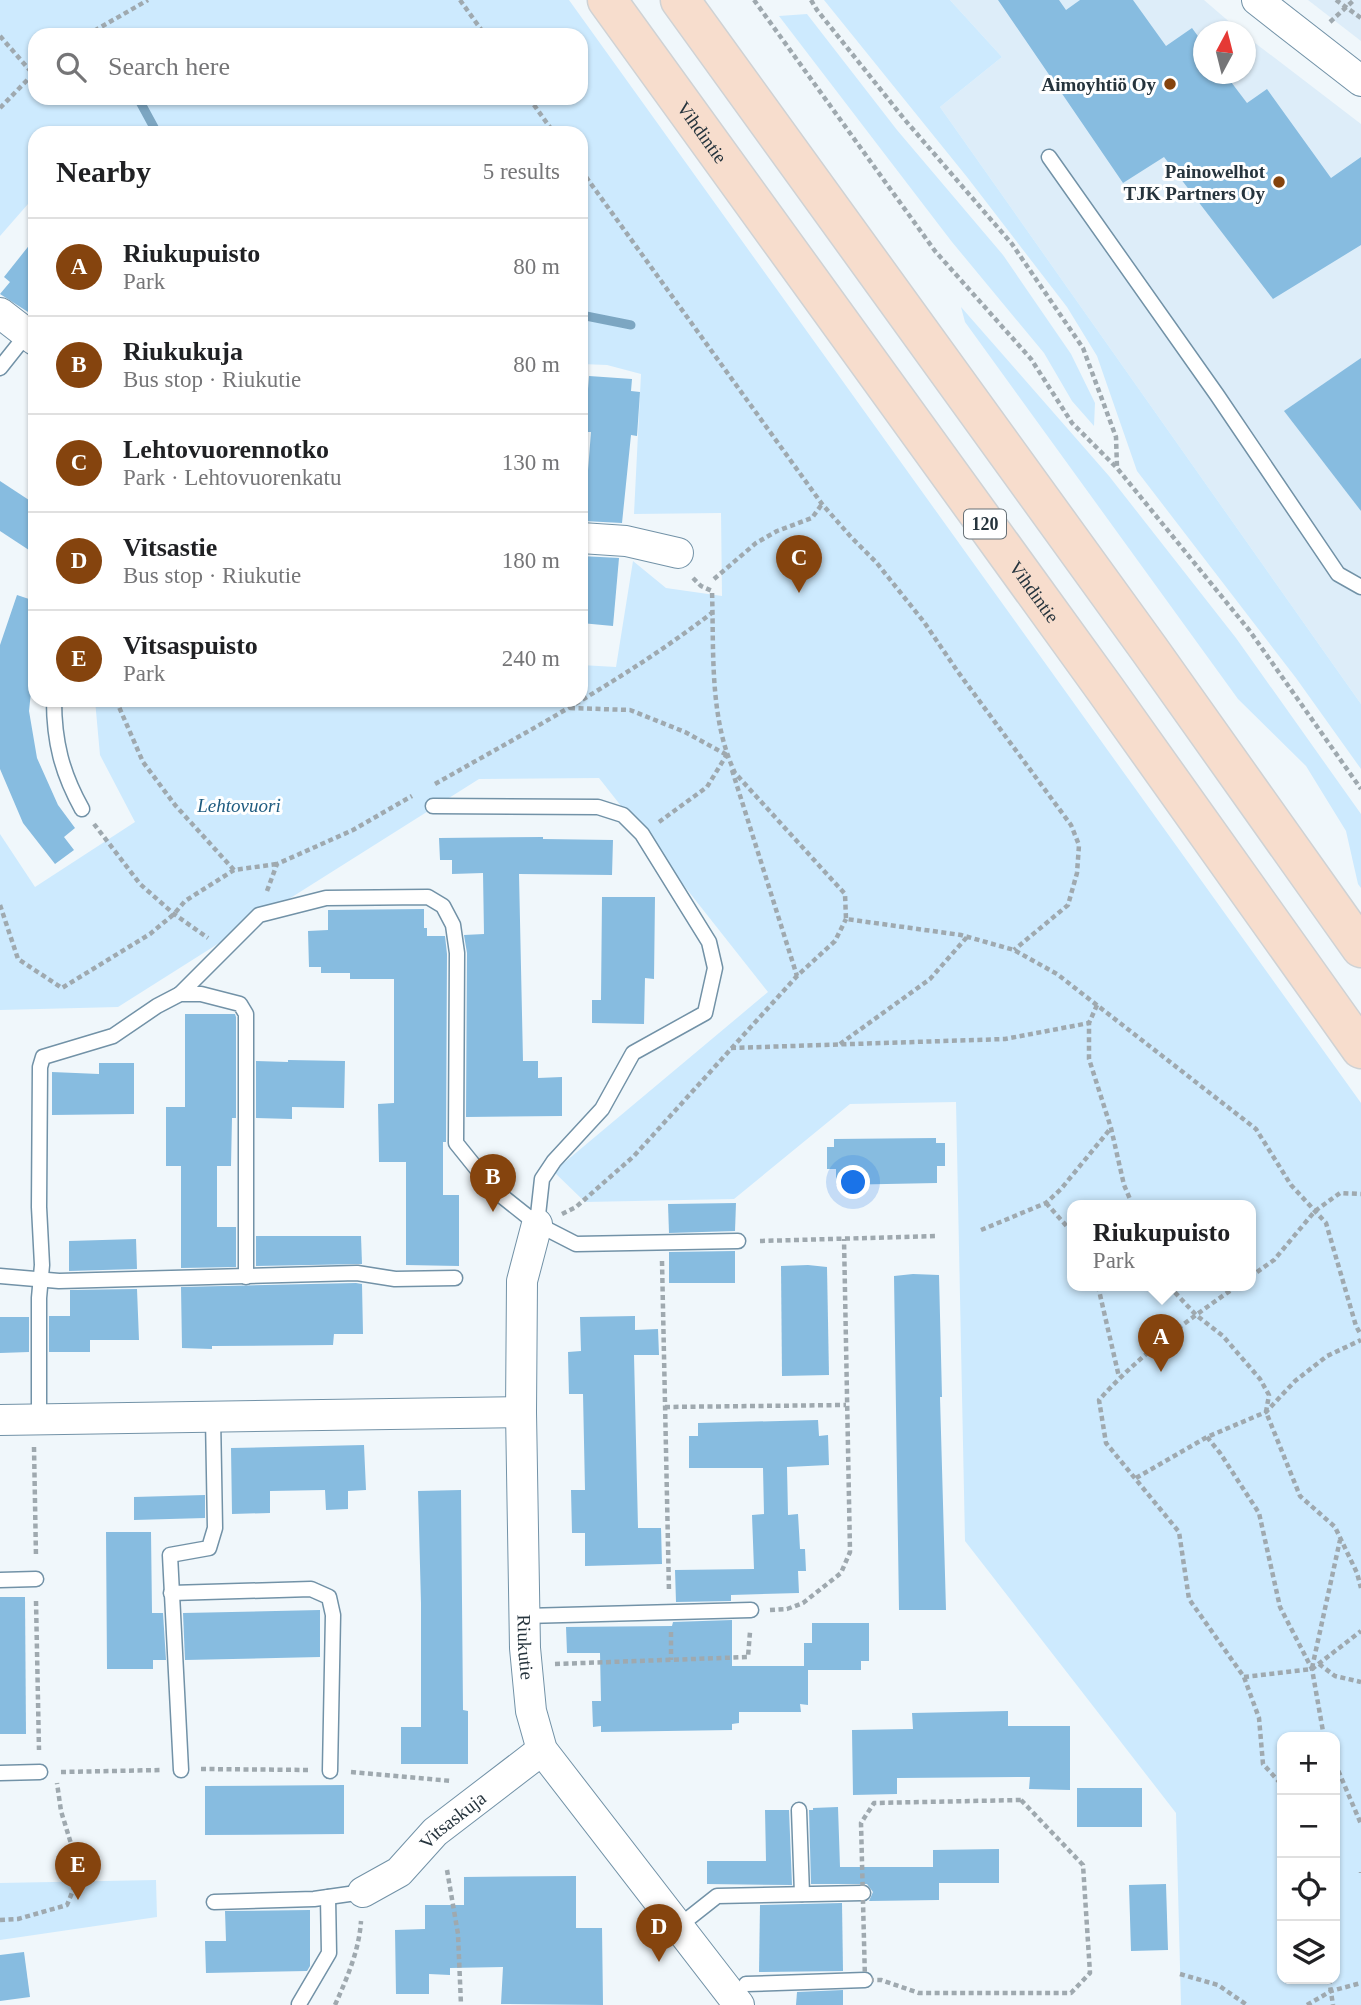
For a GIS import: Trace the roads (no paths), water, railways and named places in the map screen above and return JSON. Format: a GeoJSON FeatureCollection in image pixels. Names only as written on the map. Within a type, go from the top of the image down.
{"type":"FeatureCollection","features":[{"type":"Feature","properties":{"kind":"main road","name":"Vihdintie"},"geometry":{"type":"LineString","coordinates":[[607,0],[1105,689],[1361,1049]]}},
{"type":"Feature","properties":{"kind":"main road"},"geometry":{"type":"LineString","coordinates":[[680,0],[1141,637],[1361,948]]}},
{"type":"Feature","properties":{"kind":"street"},"geometry":{"type":"LineString","coordinates":[[1257,0],[1361,81]]}},
{"type":"Feature","properties":{"kind":"street"},"geometry":{"type":"LineString","coordinates":[[0,313],[28,335]]}},
{"type":"Feature","properties":{"kind":"street"},"geometry":{"type":"LineString","coordinates":[[588,538],[626,541],[678,553]]}},
{"type":"Feature","properties":{"kind":"street","name":"Riukutie"},"geometry":{"type":"LineString","coordinates":[[537,1224],[523,1281],[521,1412],[525,1616],[531,1711],[542,1750],[679,1926],[743,1995]]}},
{"type":"Feature","properties":{"kind":"street"},"geometry":{"type":"LineString","coordinates":[[0,1420],[521,1412]]}},
{"type":"Feature","properties":{"kind":"street","name":"Vitsaskuja"},"geometry":{"type":"LineString","coordinates":[[363,1892],[398,1872],[435,1832],[542,1750]]}},
{"type":"Feature","properties":{"kind":"lane"},"geometry":{"type":"LineString","coordinates":[[1049,157],[1217,395],[1338,574],[1361,587]]}},
{"type":"Feature","properties":{"kind":"lane"},"geometry":{"type":"LineString","coordinates":[[0,368],[28,340]]}},
{"type":"Feature","properties":{"kind":"lane"},"geometry":{"type":"LineString","coordinates":[[54,707],[54,731],[66,781],[82,809]]}},
{"type":"Feature","properties":{"kind":"lane"},"geometry":{"type":"LineString","coordinates":[[433,806],[598,807],[623,815],[642,834],[709,942],[715,968],[705,1013],[633,1053],[602,1109],[554,1161],[542,1179],[537,1224]]}},
{"type":"Feature","properties":{"kind":"lane"},"geometry":{"type":"LineString","coordinates":[[39,1420],[40,1079],[43,1057],[113,1036],[180,993],[259,915],[326,898],[428,897],[443,906],[453,925],[457,953],[456,1143],[493,1189],[537,1224],[576,1244],[738,1241]]}},
{"type":"Feature","properties":{"kind":"lane"},"geometry":{"type":"LineString","coordinates":[[180,993],[223,998],[240,1004],[246,1014],[246,1277]]}},
{"type":"Feature","properties":{"kind":"lane"},"geometry":{"type":"LineString","coordinates":[[0,1276],[59,1281],[357,1273],[396,1279],[455,1278]]}},
{"type":"Feature","properties":{"kind":"lane"},"geometry":{"type":"LineString","coordinates":[[181,1770],[170,1555],[209,1548],[215,1528],[213,1417]]}},
{"type":"Feature","properties":{"kind":"lane"},"geometry":{"type":"LineString","coordinates":[[0,1580],[36,1579]]}},
{"type":"Feature","properties":{"kind":"lane"},"geometry":{"type":"LineString","coordinates":[[172,1593],[312,1589],[329,1597],[332,1615],[330,1770]]}},
{"type":"Feature","properties":{"kind":"lane"},"geometry":{"type":"LineString","coordinates":[[525,1616],[751,1611]]}},
{"type":"Feature","properties":{"kind":"lane"},"geometry":{"type":"LineString","coordinates":[[0,1773],[40,1772]]}},
{"type":"Feature","properties":{"kind":"lane"},"geometry":{"type":"LineString","coordinates":[[799,1810],[802,1894]]}},
{"type":"Feature","properties":{"kind":"lane"},"geometry":{"type":"LineString","coordinates":[[214,1902],[328,1897],[363,1892]]}},
{"type":"Feature","properties":{"kind":"lane"},"geometry":{"type":"LineString","coordinates":[[679,1926],[717,1896],[863,1893]]}},
{"type":"Feature","properties":{"kind":"lane"},"geometry":{"type":"LineString","coordinates":[[299,2004],[329,1953],[328,1897]]}},
{"type":"Feature","properties":{"kind":"lane"},"geometry":{"type":"LineString","coordinates":[[743,1995],[865,1980]]}},
{"type":"Feature","properties":{"kind":"waterway"},"geometry":{"type":"LineString","coordinates":[[142,105],[153,126]]}},
{"type":"Feature","properties":{"kind":"waterway"},"geometry":{"type":"LineString","coordinates":[[588,316],[631,325]]}},
{"type":"Feature","properties":{"kind":"place","name":"Aimoyhtiö Oy"},"geometry":{"type":"Point","coordinates":[1170,84]}},
{"type":"Feature","properties":{"kind":"place","name":"Painowelhot TJK Partners Oy"},"geometry":{"type":"Point","coordinates":[1279,182]}},
{"type":"Feature","properties":{"kind":"place","name":"Lehtovuorennotko"},"geometry":{"type":"Point","coordinates":[799,593]}},
{"type":"Feature","properties":{"kind":"place","name":"Riukukuja"},"geometry":{"type":"Point","coordinates":[493,1212]}},
{"type":"Feature","properties":{"kind":"place","name":"Riukupuisto"},"geometry":{"type":"Point","coordinates":[1161,1372]}},
{"type":"Feature","properties":{"kind":"place","name":"Vitsaspuisto"},"geometry":{"type":"Point","coordinates":[78,1900]}},
{"type":"Feature","properties":{"kind":"place","name":"Vitsastie"},"geometry":{"type":"Point","coordinates":[659,1962]}},
{"type":"Feature","properties":{"kind":"park label","name":"Lehtovuori"},"geometry":{"type":"Point","coordinates":[239,805]}}]}
